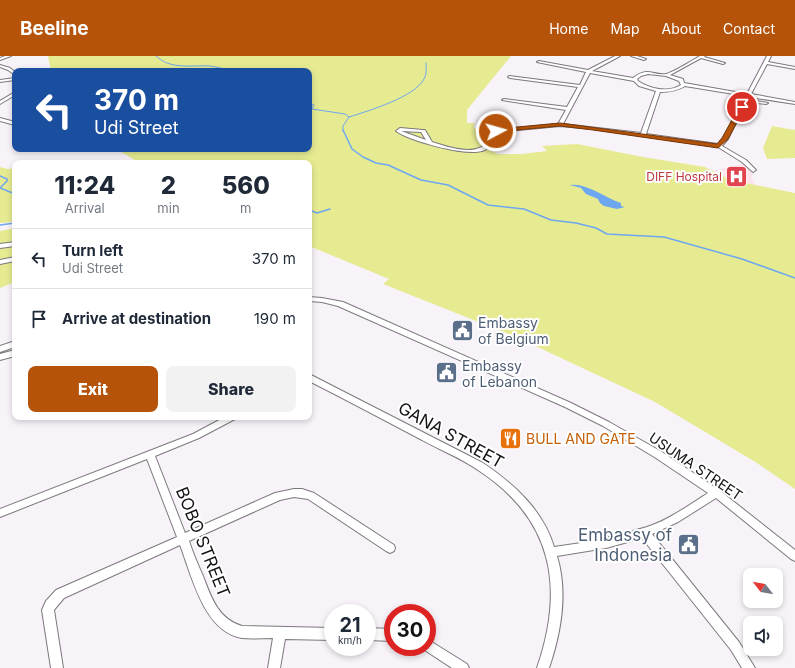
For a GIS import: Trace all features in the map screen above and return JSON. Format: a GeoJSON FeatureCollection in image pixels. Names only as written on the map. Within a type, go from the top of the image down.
{"type":"FeatureCollection","features":[{"type":"Feature","properties":{"kind":"street"},"geometry":{"type":"LineString","coordinates":[[0,59],[9,56]]}},
{"type":"Feature","properties":{"kind":"street"},"geometry":{"type":"LineString","coordinates":[[609,56],[616,57]]}},
{"type":"Feature","properties":{"kind":"street"},"geometry":{"type":"LineString","coordinates":[[633,56],[644,58]]}},
{"type":"Feature","properties":{"kind":"street"},"geometry":{"type":"LineString","coordinates":[[718,146],[725,139],[769,56]]}},
{"type":"Feature","properties":{"kind":"street"},"geometry":{"type":"LineString","coordinates":[[560,125],[580,86],[590,71],[616,57]]}},
{"type":"Feature","properties":{"kind":"street"},"geometry":{"type":"LineString","coordinates":[[667,75],[705,57],[723,63]]}},
{"type":"Feature","properties":{"kind":"street"},"geometry":{"type":"LineString","coordinates":[[673,76],[705,57]]}},
{"type":"Feature","properties":{"kind":"street"},"geometry":{"type":"LineString","coordinates":[[539,62],[636,78],[648,73],[667,75],[681,80],[683,84],[795,103]]}},
{"type":"Feature","properties":{"kind":"street"},"geometry":{"type":"LineString","coordinates":[[766,63],[795,68]]}},
{"type":"Feature","properties":{"kind":"street"},"geometry":{"type":"LineString","coordinates":[[0,66],[12,72]]}},
{"type":"Feature","properties":{"kind":"street"},"geometry":{"type":"LineString","coordinates":[[510,77],[580,86]]}},
{"type":"Feature","properties":{"kind":"street"},"geometry":{"type":"LineString","coordinates":[[636,78],[638,84],[649,88],[662,90],[676,89],[683,84]]}},
{"type":"Feature","properties":{"kind":"street"},"geometry":{"type":"LineString","coordinates":[[0,81],[12,79]]}},
{"type":"Feature","properties":{"kind":"street"},"geometry":{"type":"LineString","coordinates":[[640,135],[652,92],[652,89],[649,88]]}},
{"type":"Feature","properties":{"kind":"street"},"geometry":{"type":"LineString","coordinates":[[640,135],[657,93],[659,90],[662,90]]}},
{"type":"Feature","properties":{"kind":"street"},"geometry":{"type":"LineString","coordinates":[[0,103],[12,95]]}},
{"type":"Feature","properties":{"kind":"street"},"geometry":{"type":"LineString","coordinates":[[504,100],[568,109]]}},
{"type":"Feature","properties":{"kind":"street"},"geometry":{"type":"LineString","coordinates":[[742,107],[752,108],[756,102],[766,103]]}},
{"type":"Feature","properties":{"kind":"street"},"geometry":{"type":"LineString","coordinates":[[0,119],[12,123]]}},
{"type":"Feature","properties":{"kind":"street"},"geometry":{"type":"LineString","coordinates":[[430,142],[423,131],[400,129],[398,131],[430,142],[466,151],[482,150],[489,144],[489,135],[496,131],[560,125],[718,146],[749,165],[753,170]]}},
{"type":"Feature","properties":{"kind":"street"},"geometry":{"type":"LineString","coordinates":[[0,246],[12,244]]}},
{"type":"Feature","properties":{"kind":"street"},"geometry":{"type":"LineString","coordinates":[[0,262],[12,260]]}},
{"type":"Feature","properties":{"kind":"street","name":"USUMA STREET"},"geometry":{"type":"LineString","coordinates":[[312,299],[340,304],[606,424],[643,445],[716,493],[795,556]]}},
{"type":"Feature","properties":{"kind":"street"},"geometry":{"type":"LineString","coordinates":[[0,349],[12,345]]}},
{"type":"Feature","properties":{"kind":"street"},"geometry":{"type":"LineString","coordinates":[[0,357],[12,353]]}},
{"type":"Feature","properties":{"kind":"street","name":"GANA STREET"},"geometry":{"type":"LineString","coordinates":[[312,379],[465,457],[492,474],[512,492],[532,514],[540,526],[550,552],[555,581],[556,607],[552,639],[543,668]]}},
{"type":"Feature","properties":{"kind":"street"},"geometry":{"type":"LineString","coordinates":[[0,513],[150,455],[196,436],[226,420]]}},
{"type":"Feature","properties":{"kind":"street","name":"BOBO STREET"},"geometry":{"type":"LineString","coordinates":[[150,455],[208,604],[214,615],[232,629],[242,632],[324,634]]}},
{"type":"Feature","properties":{"kind":"street"},"geometry":{"type":"LineString","coordinates":[[57,668],[48,610],[54,599],[68,589],[278,496],[299,493],[311,496],[390,548]]}},
{"type":"Feature","properties":{"kind":"street"},"geometry":{"type":"LineString","coordinates":[[550,552],[590,546],[644,532],[670,521],[716,493]]}},
{"type":"Feature","properties":{"kind":"street"},"geometry":{"type":"LineString","coordinates":[[644,532],[735,646],[749,668]]}},
{"type":"Feature","properties":{"kind":"street"},"geometry":{"type":"LineString","coordinates":[[274,668],[280,634]]}},
{"type":"Feature","properties":{"kind":"street"},"geometry":{"type":"LineString","coordinates":[[436,651],[463,668]]}},
{"type":"Feature","properties":{"kind":"shaded area","name":"DIFF Hospital"},"geometry":{"type":"Polygon","coordinates":[[[742,164],[753,174],[751,177],[756,186],[731,180],[712,171],[742,164]]]}},
{"type":"Feature","properties":{"kind":"green space"},"geometry":{"type":"Polygon","coordinates":[[[48,56],[511,56],[467,110],[467,123],[474,123],[474,128],[488,133],[485,136],[488,141],[484,147],[498,154],[522,154],[547,151],[542,146],[577,144],[705,167],[731,180],[795,193],[795,489],[757,463],[655,402],[514,336],[383,284],[389,279],[312,247],[312,160],[135,160],[121,152],[312,152],[312,68],[50,68],[48,56]]]}},
{"type":"Feature","properties":{"kind":"green space"},"geometry":{"type":"Polygon","coordinates":[[[772,126],[795,129],[795,158],[767,159],[763,148],[772,126]]]}},
{"type":"Feature","properties":{"kind":"green space"},"geometry":{"type":"Polygon","coordinates":[[[0,167],[12,168],[12,222],[0,223],[0,167]]]}},
{"type":"Feature","properties":{"kind":"green space"},"geometry":{"type":"Polygon","coordinates":[[[12,229],[12,283],[0,288],[0,231],[12,229]]]}},
{"type":"Feature","properties":{"kind":"water"},"geometry":{"type":"Polygon","coordinates":[[[570,185],[590,188],[621,203],[621,206],[625,207],[617,209],[604,206],[598,199],[586,194],[581,188],[570,185]]]}},
{"type":"Feature","properties":{"kind":"waterway"},"geometry":{"type":"LineString","coordinates":[[156,56],[174,65],[210,66],[221,68]]}},
{"type":"Feature","properties":{"kind":"waterway"},"geometry":{"type":"LineString","coordinates":[[349,117],[390,102],[411,92],[419,86],[424,79],[426,73],[426,63]]}},
{"type":"Feature","properties":{"kind":"waterway"},"geometry":{"type":"LineString","coordinates":[[312,104],[314,105],[312,109]]}},
{"type":"Feature","properties":{"kind":"waterway"},"geometry":{"type":"LineString","coordinates":[[312,109],[345,114],[349,117]]}},
{"type":"Feature","properties":{"kind":"waterway"},"geometry":{"type":"LineString","coordinates":[[343,130],[343,126],[349,117]]}},
{"type":"Feature","properties":{"kind":"waterway"},"geometry":{"type":"LineString","coordinates":[[343,130],[352,149],[363,157],[376,163],[388,165],[421,180],[448,185],[488,205],[524,209],[551,220],[576,223],[596,228],[607,234],[664,237],[742,259],[795,278]]}},
{"type":"Feature","properties":{"kind":"waterway"},"geometry":{"type":"LineString","coordinates":[[0,176],[7,179],[7,181],[0,188],[12,193]]}},
{"type":"Feature","properties":{"kind":"waterway"},"geometry":{"type":"LineString","coordinates":[[312,211],[317,213],[330,209]]}},
{"type":"Feature","properties":{"kind":"waterway"},"geometry":{"type":"LineString","coordinates":[[0,225],[12,223]]}},
{"type":"Feature","properties":{"kind":"place","name":"DIFF Hospital"},"geometry":{"type":"Point","coordinates":[737,176]}},
{"type":"Feature","properties":{"kind":"place","name":"Embassy of Belgium"},"geometry":{"type":"Point","coordinates":[462,330]}},
{"type":"Feature","properties":{"kind":"place","name":"Embassy of Lebanon"},"geometry":{"type":"Point","coordinates":[447,373]}},
{"type":"Feature","properties":{"kind":"place","name":"BULL AND GATE"},"geometry":{"type":"Point","coordinates":[510,438]}},
{"type":"Feature","properties":{"kind":"place","name":"Embassy of Indonesia"},"geometry":{"type":"Point","coordinates":[688,545]}},
{"type":"Feature","properties":{"kind":"route"},"geometry":{"type":"LineString","coordinates":[[496,131],[540,126],[582,126],[718,146],[725,139],[742,107]]}}]}
